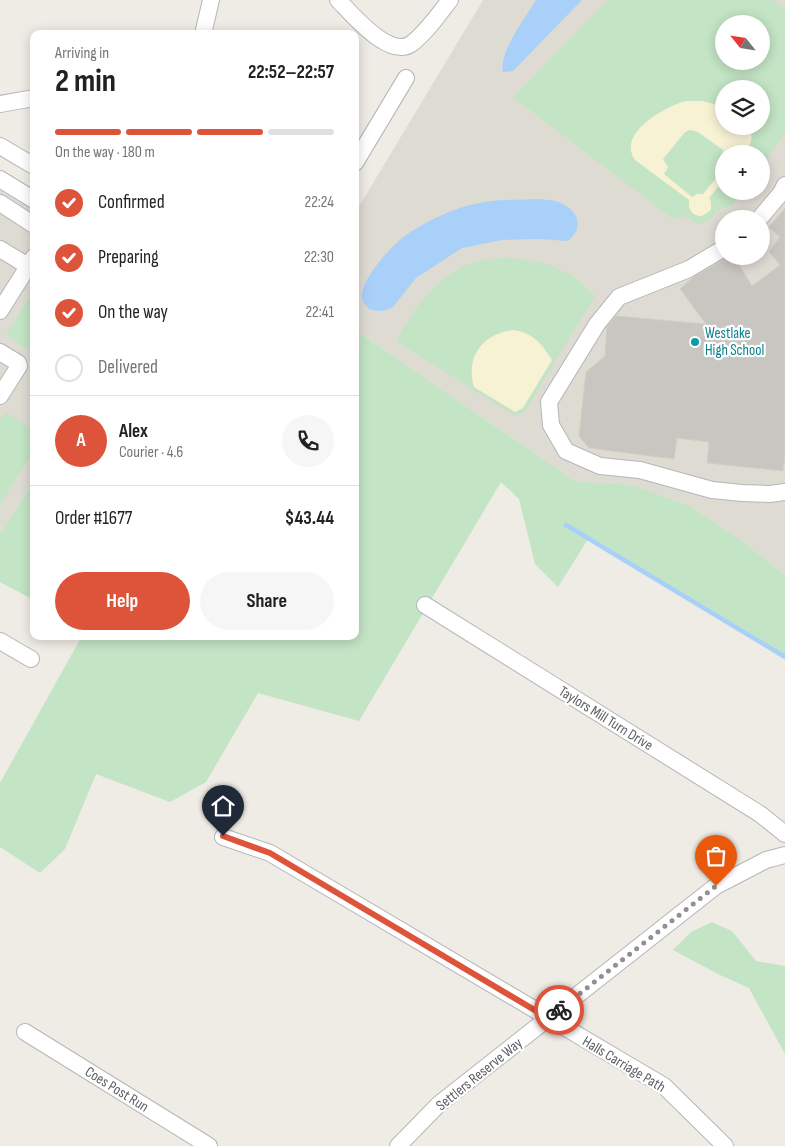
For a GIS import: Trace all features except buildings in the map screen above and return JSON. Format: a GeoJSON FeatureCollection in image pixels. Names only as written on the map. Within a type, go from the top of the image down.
{"type":"FeatureCollection","features":[{"type":"Feature","properties":{"kind":"street"},"geometry":{"type":"LineString","coordinates":[[204,30],[211,0]]}},
{"type":"Feature","properties":{"kind":"street"},"geometry":{"type":"LineString","coordinates":[[338,0],[363,26],[395,47],[409,45],[424,31],[450,0]]}},
{"type":"Feature","properties":{"kind":"street"},"geometry":{"type":"LineString","coordinates":[[359,156],[406,78]]}},
{"type":"Feature","properties":{"kind":"street"},"geometry":{"type":"LineString","coordinates":[[0,104],[30,99]]}},
{"type":"Feature","properties":{"kind":"street"},"geometry":{"type":"LineString","coordinates":[[0,146],[30,164]]}},
{"type":"Feature","properties":{"kind":"street"},"geometry":{"type":"LineString","coordinates":[[0,179],[30,198]]}},
{"type":"Feature","properties":{"kind":"street"},"geometry":{"type":"LineString","coordinates":[[766,210],[785,185]]}},
{"type":"Feature","properties":{"kind":"street"},"geometry":{"type":"LineString","coordinates":[[0,203],[30,222]]}},
{"type":"Feature","properties":{"kind":"street"},"geometry":{"type":"LineString","coordinates":[[0,249],[30,262]]}},
{"type":"Feature","properties":{"kind":"street"},"geometry":{"type":"LineString","coordinates":[[715,254],[688,270],[619,297],[596,324],[549,402],[551,425],[566,451],[600,466],[640,470],[712,490],[763,494],[785,492]]}},
{"type":"Feature","properties":{"kind":"street"},"geometry":{"type":"LineString","coordinates":[[2,304],[30,263]]}},
{"type":"Feature","properties":{"kind":"street"},"geometry":{"type":"LineString","coordinates":[[0,352],[18,363],[19,366],[0,396]]}},
{"type":"Feature","properties":{"kind":"street","name":"Taylors Mill Turn Drive"},"geometry":{"type":"LineString","coordinates":[[425,605],[760,814],[785,834]]}},
{"type":"Feature","properties":{"kind":"street"},"geometry":{"type":"LineString","coordinates":[[0,641],[31,659]]}},
{"type":"Feature","properties":{"kind":"street","name":"Halls Carriage Path"},"geometry":{"type":"LineString","coordinates":[[223,836],[270,853],[664,1086],[725,1146]]}},
{"type":"Feature","properties":{"kind":"street","name":"Settlers Reserve Way"},"geometry":{"type":"LineString","coordinates":[[398,1146],[439,1104],[716,886],[766,860],[785,855]]}},
{"type":"Feature","properties":{"kind":"street","name":"Coes Post Run"},"geometry":{"type":"LineString","coordinates":[[25,1032],[209,1146]]}},
{"type":"Feature","properties":{"kind":"shaded area"},"geometry":{"type":"Polygon","coordinates":[[[483,0],[785,0],[785,576],[745,543],[688,505],[633,485],[575,481],[359,333],[359,206],[483,0]]]}},
{"type":"Feature","properties":{"kind":"shaded area"},"geometry":{"type":"Polygon","coordinates":[[[0,188],[30,207],[30,486],[2,532],[0,531],[0,188]]]}},
{"type":"Feature","properties":{"kind":"green space"},"geometry":{"type":"Polygon","coordinates":[[[608,0],[772,0],[785,8],[785,133],[770,154],[770,145],[715,145],[715,200],[736,200],[732,206],[715,210],[709,221],[698,224],[686,216],[673,219],[513,97],[608,0]]]}},
{"type":"Feature","properties":{"kind":"green space"},"geometry":{"type":"Polygon","coordinates":[[[508,257],[544,263],[572,275],[595,296],[525,411],[515,416],[396,341],[420,303],[430,291],[453,272],[466,265],[484,260],[508,257]]]}},
{"type":"Feature","properties":{"kind":"green space"},"geometry":{"type":"Polygon","coordinates":[[[30,296],[30,350],[6,335],[30,296]]]}},
{"type":"Feature","properties":{"kind":"green space"},"geometry":{"type":"Polygon","coordinates":[[[359,333],[575,481],[633,485],[688,505],[745,543],[785,576],[785,657],[588,539],[558,587],[535,564],[519,499],[501,482],[359,721],[258,693],[206,782],[170,802],[96,774],[65,849],[40,873],[0,847],[0,783],[80,640],[359,640],[359,333]]]}},
{"type":"Feature","properties":{"kind":"green space"},"geometry":{"type":"Polygon","coordinates":[[[5,412],[30,428],[30,456],[0,505],[0,420],[5,412]]]}},
{"type":"Feature","properties":{"kind":"green space"},"geometry":{"type":"Polygon","coordinates":[[[30,486],[30,598],[0,582],[0,531],[2,532],[30,486]]]}},
{"type":"Feature","properties":{"kind":"green space"},"geometry":{"type":"Polygon","coordinates":[[[712,922],[732,931],[756,961],[785,966],[785,1054],[749,988],[673,950],[691,932],[712,922]]]}},
{"type":"Feature","properties":{"kind":"sand"},"geometry":{"type":"Polygon","coordinates":[[[686,101],[703,101],[715,104],[715,135],[751,135],[752,137],[749,145],[716,145],[698,132],[690,130],[685,132],[663,159],[668,167],[664,174],[692,197],[697,194],[703,194],[715,179],[715,190],[709,198],[711,210],[702,216],[691,212],[689,200],[635,160],[631,150],[632,140],[646,122],[677,104],[686,101]]]}},
{"type":"Feature","properties":{"kind":"sand"},"geometry":{"type":"Polygon","coordinates":[[[521,331],[536,340],[552,360],[523,408],[515,412],[474,387],[472,376],[472,366],[475,357],[485,341],[503,332],[521,331]]]}},
{"type":"Feature","properties":{"kind":"water"},"geometry":{"type":"Polygon","coordinates":[[[536,0],[582,0],[513,71],[503,72],[505,55],[509,45],[536,0]]]}},
{"type":"Feature","properties":{"kind":"water"},"geometry":{"type":"Polygon","coordinates":[[[551,200],[565,205],[574,214],[578,224],[573,236],[568,241],[539,239],[502,240],[462,248],[416,278],[392,308],[383,311],[370,310],[364,302],[362,294],[364,285],[375,267],[402,238],[417,228],[443,214],[470,205],[496,201],[551,200]]]}},
{"type":"Feature","properties":{"kind":"waterway"},"geometry":{"type":"LineString","coordinates":[[566,525],[785,657]]}},
{"type":"Feature","properties":{"kind":"way so far"},"geometry":{"type":"LineString","coordinates":[[559,1010],[716,886]]}},
{"type":"Feature","properties":{"kind":"place","name":"Westlake High School"},"geometry":{"type":"Point","coordinates":[695,342]}},
{"type":"Feature","properties":{"kind":"route"},"geometry":{"type":"LineString","coordinates":[[223,836],[270,853],[548,1018],[559,1010]]}}]}
